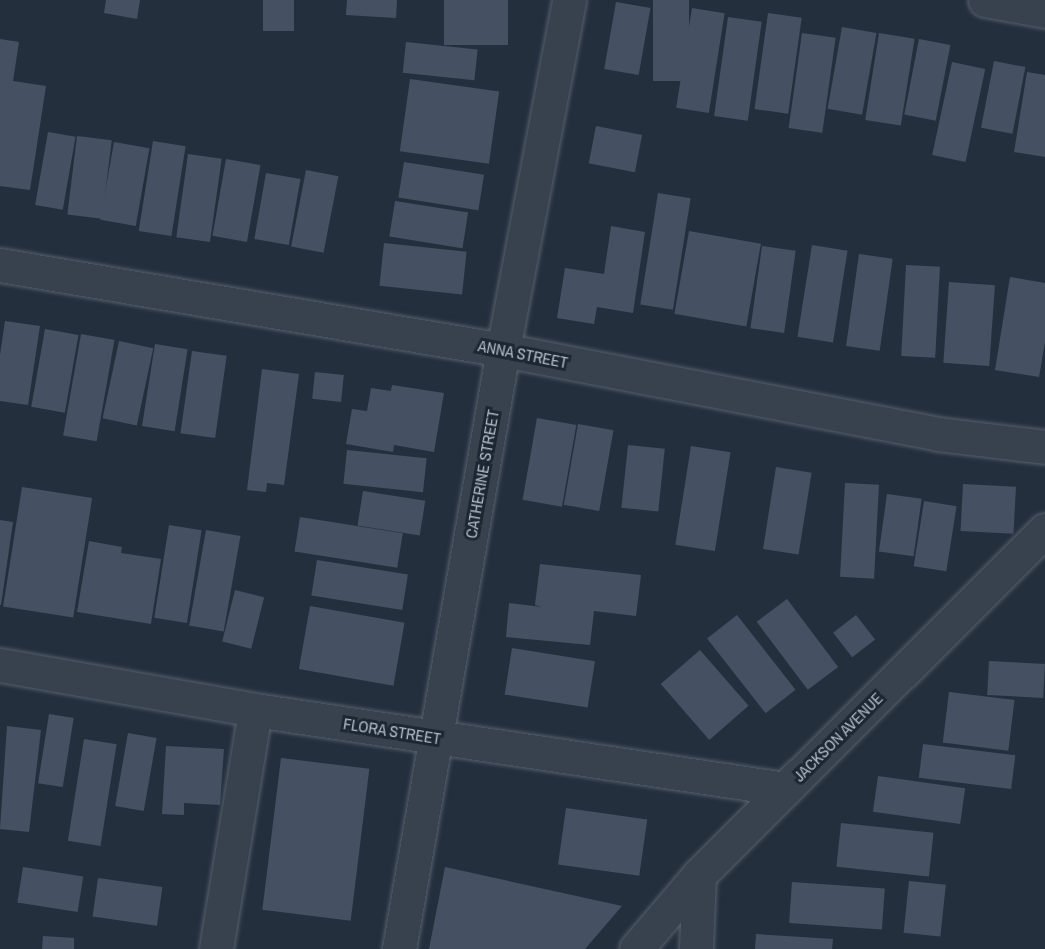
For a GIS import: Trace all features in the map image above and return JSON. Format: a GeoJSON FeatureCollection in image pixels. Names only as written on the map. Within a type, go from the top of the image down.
{"type":"FeatureCollection","features":[{"type":"Feature","properties":{"kind":"street","name":"CATHERINE STREET"},"geometry":{"type":"LineString","coordinates":[[399,949],[503,350],[569,0]]}},
{"type":"Feature","properties":{"kind":"street"},"geometry":{"type":"LineString","coordinates":[[985,0],[1045,11]]}},
{"type":"Feature","properties":{"kind":"street","name":"ANNA STREET"},"geometry":{"type":"LineString","coordinates":[[0,265],[503,350],[938,434],[1045,447]]}},
{"type":"Feature","properties":{"kind":"street","name":"JACKSON AVENUE"},"geometry":{"type":"LineString","coordinates":[[636,949],[699,875],[1045,530]]}},
{"type":"Feature","properties":{"kind":"street","name":"FLORA STREET"},"geometry":{"type":"LineString","coordinates":[[0,664],[255,710],[785,789]]}},
{"type":"Feature","properties":{"kind":"street"},"geometry":{"type":"LineString","coordinates":[[216,949],[255,710]]}},
{"type":"Feature","properties":{"kind":"street"},"geometry":{"type":"LineString","coordinates":[[696,949],[699,875]]}},
{"type":"Feature","properties":{"kind":"building"},"geometry":{"type":"Polygon","coordinates":[[[106,0],[140,0],[137,19],[104,13],[106,0]]]}},
{"type":"Feature","properties":{"kind":"building"},"geometry":{"type":"Polygon","coordinates":[[[263,0],[294,0],[294,31],[263,31],[263,0]]]}},
{"type":"Feature","properties":{"kind":"building"},"geometry":{"type":"Polygon","coordinates":[[[347,0],[397,0],[396,18],[346,15],[347,0]]]}},
{"type":"Feature","properties":{"kind":"building"},"geometry":{"type":"Polygon","coordinates":[[[444,0],[508,0],[508,45],[444,45],[444,0]]]}},
{"type":"Feature","properties":{"kind":"building"},"geometry":{"type":"Polygon","coordinates":[[[653,0],[689,0],[689,81],[653,81],[653,0]]]}},
{"type":"Feature","properties":{"kind":"building"},"geometry":{"type":"Polygon","coordinates":[[[616,2],[650,8],[639,75],[604,69],[616,2]]]}},
{"type":"Feature","properties":{"kind":"building"},"geometry":{"type":"Polygon","coordinates":[[[692,8],[725,13],[709,113],[676,108],[692,8]]]}},
{"type":"Feature","properties":{"kind":"building"},"geometry":{"type":"Polygon","coordinates":[[[768,13],[802,18],[788,114],[755,109],[768,13]]]}},
{"type":"Feature","properties":{"kind":"building"},"geometry":{"type":"Polygon","coordinates":[[[728,17],[762,22],[748,121],[714,116],[728,17]]]}},
{"type":"Feature","properties":{"kind":"building"},"geometry":{"type":"Polygon","coordinates":[[[842,27],[876,33],[862,115],[828,109],[842,27]]]}},
{"type":"Feature","properties":{"kind":"building"},"geometry":{"type":"Polygon","coordinates":[[[802,33],[836,38],[822,133],[789,128],[802,33]]]}},
{"type":"Feature","properties":{"kind":"building"},"geometry":{"type":"Polygon","coordinates":[[[879,33],[915,39],[901,126],[865,120],[879,33]]]}},
{"type":"Feature","properties":{"kind":"building"},"geometry":{"type":"Polygon","coordinates":[[[0,39],[19,42],[13,81],[46,86],[30,190],[0,186],[0,39]]]}},
{"type":"Feature","properties":{"kind":"building"},"geometry":{"type":"Polygon","coordinates":[[[919,39],[950,45],[936,121],[904,115],[919,39]]]}},
{"type":"Feature","properties":{"kind":"building"},"geometry":{"type":"Polygon","coordinates":[[[406,42],[478,50],[474,80],[403,73],[406,42]]]}},
{"type":"Feature","properties":{"kind":"building"},"geometry":{"type":"Polygon","coordinates":[[[994,61],[1025,67],[1012,134],[981,128],[994,61]]]}},
{"type":"Feature","properties":{"kind":"building"},"geometry":{"type":"Polygon","coordinates":[[[952,62],[985,69],[966,162],[932,155],[952,62]]]}},
{"type":"Feature","properties":{"kind":"building"},"geometry":{"type":"Polygon","coordinates":[[[1027,72],[1045,75],[1045,157],[1014,152],[1027,72]]]}},
{"type":"Feature","properties":{"kind":"building"},"geometry":{"type":"Polygon","coordinates":[[[410,79],[499,92],[489,164],[400,151],[410,79]]]}},
{"type":"Feature","properties":{"kind":"building"},"geometry":{"type":"Polygon","coordinates":[[[596,126],[642,135],[635,172],[589,163],[596,126]]]}},
{"type":"Feature","properties":{"kind":"building"},"geometry":{"type":"Polygon","coordinates":[[[48,132],[76,137],[63,210],[35,205],[48,132]]]}},
{"type":"Feature","properties":{"kind":"building"},"geometry":{"type":"Polygon","coordinates":[[[77,136],[112,140],[102,219],[67,214],[77,136]]]}},
{"type":"Feature","properties":{"kind":"building"},"geometry":{"type":"Polygon","coordinates":[[[153,141],[186,146],[171,236],[139,231],[153,141]]]}},
{"type":"Feature","properties":{"kind":"building"},"geometry":{"type":"Polygon","coordinates":[[[114,142],[149,148],[136,226],[100,220],[114,142]]]}},
{"type":"Feature","properties":{"kind":"building"},"geometry":{"type":"Polygon","coordinates":[[[188,154],[222,159],[210,242],[176,237],[188,154]]]}},
{"type":"Feature","properties":{"kind":"building"},"geometry":{"type":"Polygon","coordinates":[[[226,159],[260,165],[247,242],[212,236],[226,159]]]}},
{"type":"Feature","properties":{"kind":"building"},"geometry":{"type":"Polygon","coordinates":[[[404,162],[484,175],[478,210],[398,198],[404,162]]]}},
{"type":"Feature","properties":{"kind":"building"},"geometry":{"type":"Polygon","coordinates":[[[306,170],[338,176],[324,253],[291,247],[306,170]]]}},
{"type":"Feature","properties":{"kind":"building"},"geometry":{"type":"Polygon","coordinates":[[[266,173],[300,179],[289,245],[254,239],[266,173]]]}},
{"type":"Feature","properties":{"kind":"building"},"geometry":{"type":"Polygon","coordinates":[[[658,193],[691,198],[673,310],[640,305],[658,193]]]}},
{"type":"Feature","properties":{"kind":"building"},"geometry":{"type":"Polygon","coordinates":[[[395,201],[468,213],[462,248],[389,237],[395,201]]]}},
{"type":"Feature","properties":{"kind":"building"},"geometry":{"type":"Polygon","coordinates":[[[611,226],[645,232],[633,313],[597,307],[594,324],[557,318],[565,268],[604,274],[611,226]]]}},
{"type":"Feature","properties":{"kind":"building"},"geometry":{"type":"Polygon","coordinates":[[[689,231],[761,244],[746,326],[674,314],[689,231]]]}},
{"type":"Feature","properties":{"kind":"building"},"geometry":{"type":"Polygon","coordinates":[[[384,243],[467,252],[462,294],[380,286],[384,243]]]}},
{"type":"Feature","properties":{"kind":"building"},"geometry":{"type":"Polygon","coordinates":[[[812,245],[848,251],[833,342],[797,337],[812,245]]]}},
{"type":"Feature","properties":{"kind":"building"},"geometry":{"type":"Polygon","coordinates":[[[762,246],[796,251],[784,333],[750,328],[762,246]]]}},
{"type":"Feature","properties":{"kind":"building"},"geometry":{"type":"Polygon","coordinates":[[[859,254],[893,259],[880,351],[846,346],[859,254]]]}},
{"type":"Feature","properties":{"kind":"building"},"geometry":{"type":"Polygon","coordinates":[[[906,265],[940,267],[935,358],[901,356],[906,265]]]}},
{"type":"Feature","properties":{"kind":"building"},"geometry":{"type":"Polygon","coordinates":[[[1010,277],[1045,283],[1045,342],[1039,377],[995,370],[1010,277]]]}},
{"type":"Feature","properties":{"kind":"building"},"geometry":{"type":"Polygon","coordinates":[[[949,282],[995,285],[989,366],[943,363],[949,282]]]}},
{"type":"Feature","properties":{"kind":"building"},"geometry":{"type":"Polygon","coordinates":[[[5,321],[40,326],[28,405],[0,401],[0,355],[5,321]]]}},
{"type":"Feature","properties":{"kind":"building"},"geometry":{"type":"Polygon","coordinates":[[[45,329],[78,335],[65,413],[31,407],[45,329]]]}},
{"type":"Feature","properties":{"kind":"building"},"geometry":{"type":"Polygon","coordinates":[[[81,334],[114,340],[97,441],[63,435],[81,334]]]}},
{"type":"Feature","properties":{"kind":"building"},"geometry":{"type":"Polygon","coordinates":[[[119,341],[153,348],[137,426],[103,418],[119,341]]]}},
{"type":"Feature","properties":{"kind":"building"},"geometry":{"type":"Polygon","coordinates":[[[155,344],[188,349],[175,431],[142,426],[155,344]]]}},
{"type":"Feature","properties":{"kind":"building"},"geometry":{"type":"Polygon","coordinates":[[[192,351],[227,356],[215,438],[180,433],[192,351]]]}},
{"type":"Feature","properties":{"kind":"building"},"geometry":{"type":"Polygon","coordinates":[[[262,369],[299,374],[284,485],[267,483],[266,492],[247,490],[262,369]]]}},
{"type":"Feature","properties":{"kind":"building"},"geometry":{"type":"Polygon","coordinates":[[[315,372],[344,375],[341,402],[312,399],[315,372]]]}},
{"type":"Feature","properties":{"kind":"building"},"geometry":{"type":"Polygon","coordinates":[[[392,385],[444,393],[434,452],[394,445],[393,452],[346,444],[352,409],[367,411],[371,388],[391,391],[392,385]]]}},
{"type":"Feature","properties":{"kind":"building"},"geometry":{"type":"Polygon","coordinates":[[[537,418],[576,425],[562,507],[523,500],[537,418]]]}},
{"type":"Feature","properties":{"kind":"building"},"geometry":{"type":"Polygon","coordinates":[[[578,424],[613,430],[599,511],[564,505],[578,424]]]}},
{"type":"Feature","properties":{"kind":"building"},"geometry":{"type":"Polygon","coordinates":[[[628,445],[665,449],[658,512],[621,508],[628,445]]]}},
{"type":"Feature","properties":{"kind":"building"},"geometry":{"type":"Polygon","coordinates":[[[691,446],[731,452],[715,551],[675,545],[691,446]]]}},
{"type":"Feature","properties":{"kind":"building"},"geometry":{"type":"Polygon","coordinates":[[[347,450],[427,458],[423,492],[343,484],[347,450]]]}},
{"type":"Feature","properties":{"kind":"building"},"geometry":{"type":"Polygon","coordinates":[[[776,467],[812,473],[799,555],[763,549],[776,467]]]}},
{"type":"Feature","properties":{"kind":"building"},"geometry":{"type":"Polygon","coordinates":[[[845,483],[879,485],[874,579],[840,577],[845,483]]]}},
{"type":"Feature","properties":{"kind":"building"},"geometry":{"type":"Polygon","coordinates":[[[963,484],[1016,487],[1013,534],[961,531],[963,484]]]}},
{"type":"Feature","properties":{"kind":"building"},"geometry":{"type":"Polygon","coordinates":[[[22,487],[92,498],[73,618],[3,607],[22,487]]]}},
{"type":"Feature","properties":{"kind":"building"},"geometry":{"type":"Polygon","coordinates":[[[363,491],[425,501],[420,535],[358,526],[363,491]]]}},
{"type":"Feature","properties":{"kind":"building"},"geometry":{"type":"Polygon","coordinates":[[[887,494],[922,499],[914,556],[879,551],[887,494]]]}},
{"type":"Feature","properties":{"kind":"building"},"geometry":{"type":"Polygon","coordinates":[[[924,501],[957,506],[946,571],[914,566],[924,501]]]}},
{"type":"Feature","properties":{"kind":"building"},"geometry":{"type":"Polygon","coordinates":[[[300,517],[403,533],[397,568],[295,552],[300,517]]]}},
{"type":"Feature","properties":{"kind":"building"},"geometry":{"type":"Polygon","coordinates":[[[0,520],[13,522],[1,605],[0,605],[0,520]]]}},
{"type":"Feature","properties":{"kind":"building"},"geometry":{"type":"Polygon","coordinates":[[[169,525],[202,530],[187,623],[154,618],[169,525]]]}},
{"type":"Feature","properties":{"kind":"building"},"geometry":{"type":"Polygon","coordinates":[[[206,530],[240,536],[224,632],[189,626],[206,530]]]}},
{"type":"Feature","properties":{"kind":"building"},"geometry":{"type":"Polygon","coordinates":[[[89,541],[122,547],[121,553],[161,559],[151,624],[77,612],[89,541]]]}},
{"type":"Feature","properties":{"kind":"building"},"geometry":{"type":"Polygon","coordinates":[[[317,560],[408,574],[402,610],[311,596],[317,560]]]}},
{"type":"Feature","properties":{"kind":"building"},"geometry":{"type":"Polygon","coordinates":[[[540,564],[641,575],[636,616],[594,611],[590,645],[506,637],[509,603],[542,607],[535,605],[540,564]]]}},
{"type":"Feature","properties":{"kind":"building"},"geometry":{"type":"Polygon","coordinates":[[[235,590],[264,597],[251,649],[222,641],[235,590]]]}},
{"type":"Feature","properties":{"kind":"building"},"geometry":{"type":"Polygon","coordinates":[[[787,599],[838,667],[808,690],[757,622],[787,599]]]}},
{"type":"Feature","properties":{"kind":"building"},"geometry":{"type":"Polygon","coordinates":[[[310,606],[405,623],[393,686],[299,669],[310,606]]]}},
{"type":"Feature","properties":{"kind":"building"},"geometry":{"type":"Polygon","coordinates":[[[737,615],[795,690],[766,713],[707,638],[737,615]]]}},
{"type":"Feature","properties":{"kind":"building"},"geometry":{"type":"Polygon","coordinates":[[[856,615],[875,639],[852,657],[833,633],[856,615]]]}},
{"type":"Feature","properties":{"kind":"building"},"geometry":{"type":"Polygon","coordinates":[[[512,648],[595,661],[588,708],[505,694],[512,648]]]}},
{"type":"Feature","properties":{"kind":"building"},"geometry":{"type":"Polygon","coordinates":[[[700,650],[749,706],[709,740],[661,684],[700,650]]]}},
{"type":"Feature","properties":{"kind":"building"},"geometry":{"type":"Polygon","coordinates":[[[989,661],[1045,664],[1043,698],[987,695],[989,661]]]}},
{"type":"Feature","properties":{"kind":"building"},"geometry":{"type":"Polygon","coordinates":[[[949,692],[1015,700],[1008,751],[943,743],[949,692]]]}},
{"type":"Feature","properties":{"kind":"building"},"geometry":{"type":"Polygon","coordinates":[[[49,714],[74,718],[63,787],[38,783],[49,714]]]}},
{"type":"Feature","properties":{"kind":"building"},"geometry":{"type":"Polygon","coordinates":[[[7,726],[41,730],[29,832],[0,829],[7,726]]]}},
{"type":"Feature","properties":{"kind":"building"},"geometry":{"type":"Polygon","coordinates":[[[128,733],[157,738],[144,811],[115,806],[128,733]]]}},
{"type":"Feature","properties":{"kind":"building"},"geometry":{"type":"Polygon","coordinates":[[[84,739],[117,744],[100,846],[68,841],[84,739]]]}},
{"type":"Feature","properties":{"kind":"building"},"geometry":{"type":"Polygon","coordinates":[[[923,744],[1015,755],[1011,789],[919,778],[923,744]]]}},
{"type":"Feature","properties":{"kind":"building"},"geometry":{"type":"Polygon","coordinates":[[[166,746],[224,749],[220,805],[184,803],[184,815],[162,814],[166,746]]]}},
{"type":"Feature","properties":{"kind":"building"},"geometry":{"type":"Polygon","coordinates":[[[281,758],[369,769],[351,921],[262,910],[281,758]]]}},
{"type":"Feature","properties":{"kind":"building"},"geometry":{"type":"Polygon","coordinates":[[[878,776],[965,788],[960,824],[873,812],[878,776]]]}},
{"type":"Feature","properties":{"kind":"building"},"geometry":{"type":"Polygon","coordinates":[[[566,808],[647,819],[639,876],[558,864],[566,808]]]}},
{"type":"Feature","properties":{"kind":"building"},"geometry":{"type":"Polygon","coordinates":[[[841,823],[933,833],[929,876],[836,867],[841,823]]]}},
{"type":"Feature","properties":{"kind":"building"},"geometry":{"type":"Polygon","coordinates":[[[23,867],[83,877],[78,912],[17,903],[23,867]]]}},
{"type":"Feature","properties":{"kind":"building"},"geometry":{"type":"Polygon","coordinates":[[[445,867],[622,906],[585,949],[429,949],[445,867]]]}},
{"type":"Feature","properties":{"kind":"building"},"geometry":{"type":"Polygon","coordinates":[[[98,878],[162,887],[157,926],[93,917],[98,878]]]}},
{"type":"Feature","properties":{"kind":"building"},"geometry":{"type":"Polygon","coordinates":[[[909,881],[946,885],[940,937],[904,933],[909,881]]]}},
{"type":"Feature","properties":{"kind":"building"},"geometry":{"type":"Polygon","coordinates":[[[792,882],[885,888],[882,929],[789,923],[792,882]]]}},
{"type":"Feature","properties":{"kind":"building"},"geometry":{"type":"Polygon","coordinates":[[[756,934],[833,939],[832,949],[755,949],[756,934]]]}},
{"type":"Feature","properties":{"kind":"building"},"geometry":{"type":"Polygon","coordinates":[[[43,936],[74,938],[74,949],[42,949],[43,936]]]}}]}
